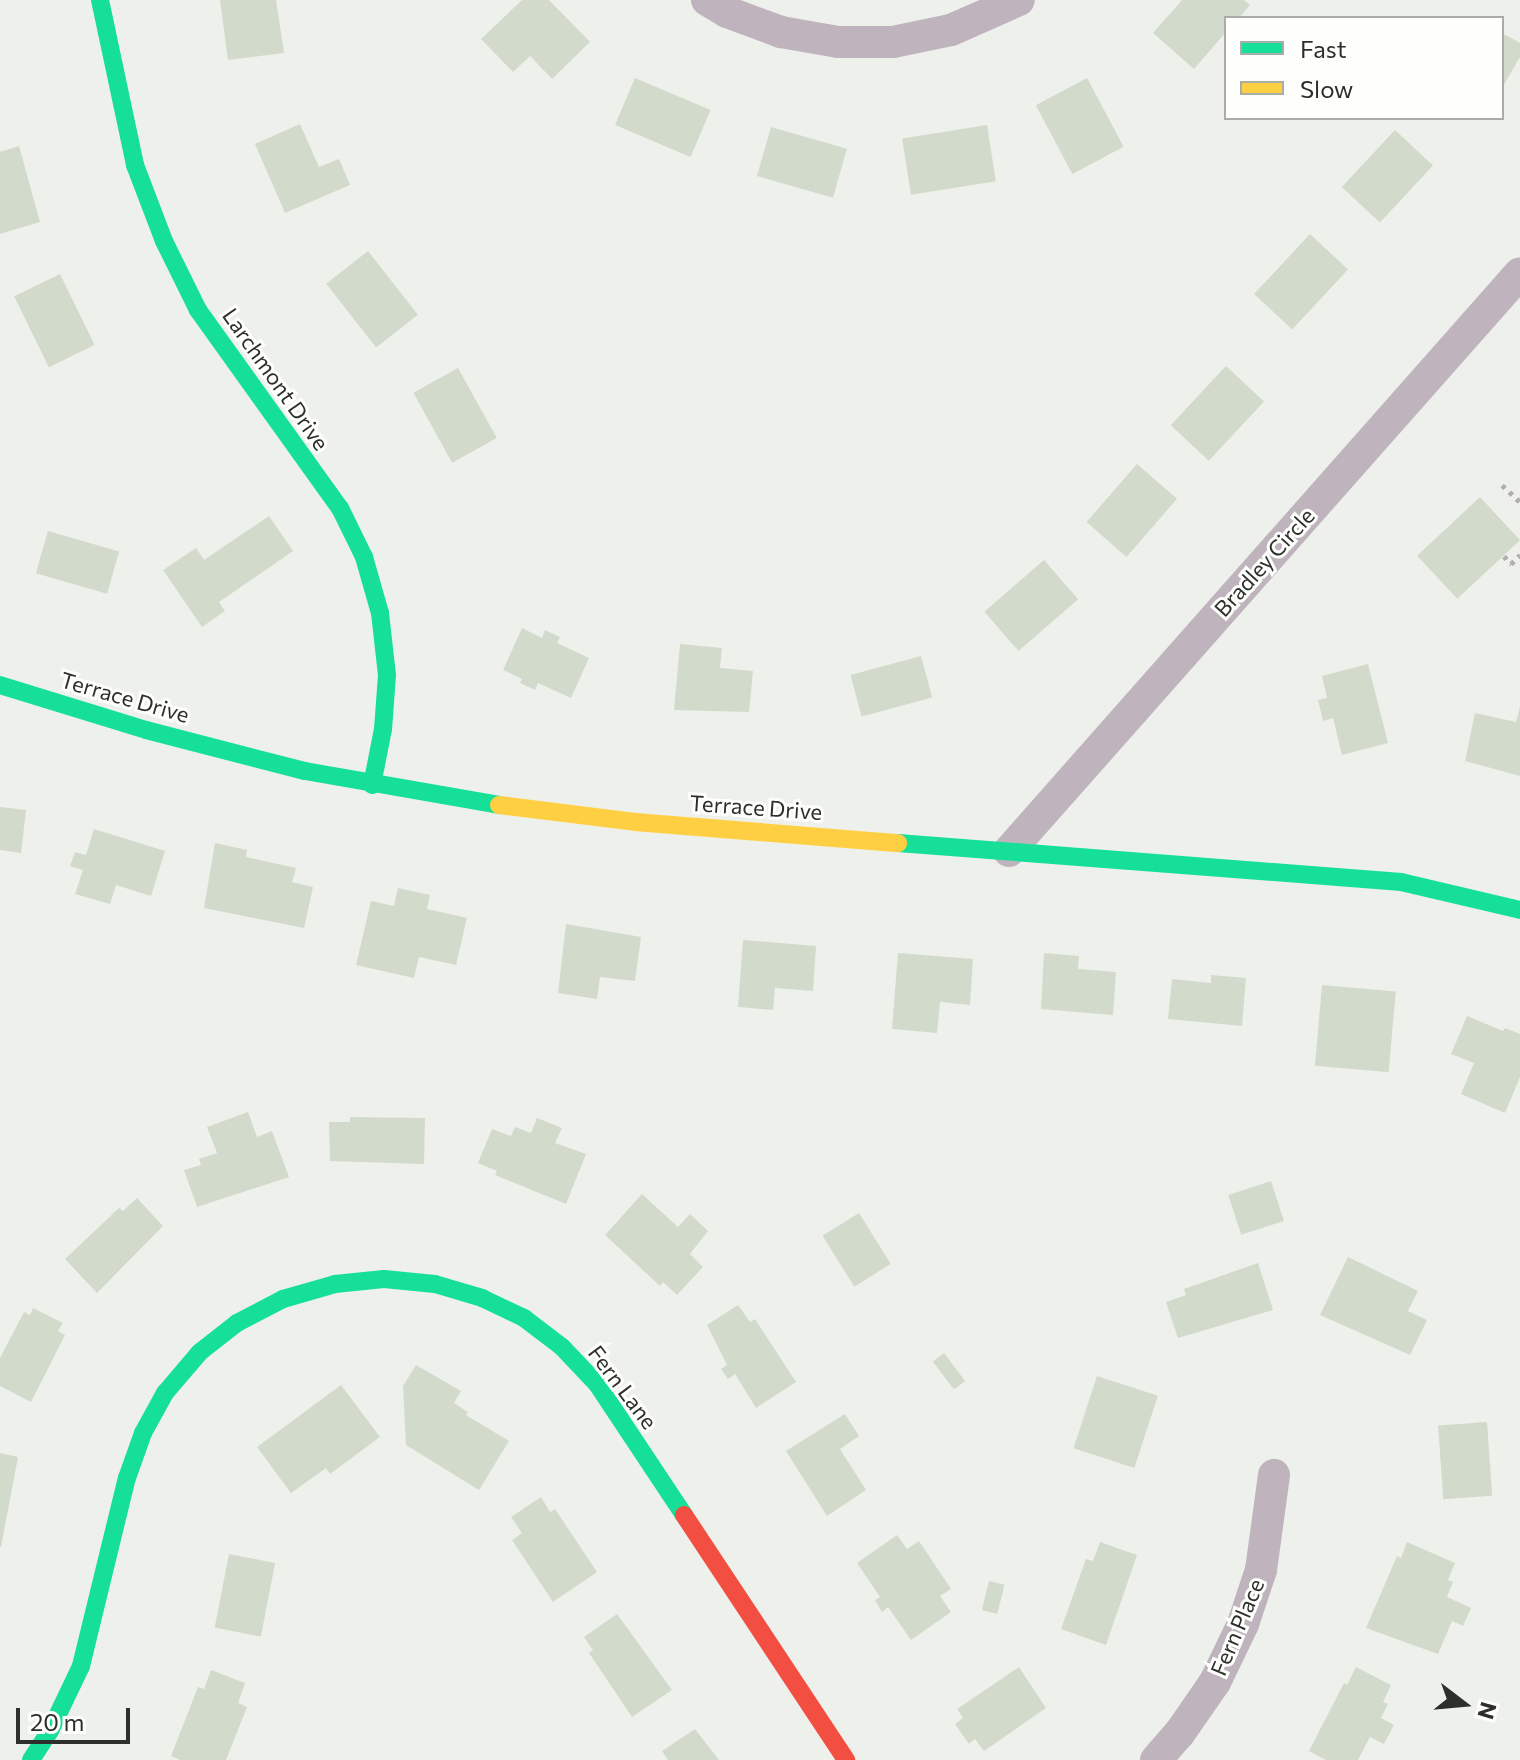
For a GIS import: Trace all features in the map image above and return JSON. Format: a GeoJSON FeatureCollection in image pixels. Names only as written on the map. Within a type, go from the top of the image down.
{"type":"FeatureCollection","features":[{"type":"Feature","properties":{"kind":"street","name":"Larchmont Drive"},"geometry":{"type":"LineString","coordinates":[[100,0],[135,165],[164,241],[198,310],[242,376],[340,508],[364,557],[380,613],[387,675],[383,729],[372,785]]}},
{"type":"Feature","properties":{"kind":"street"},"geometry":{"type":"LineString","coordinates":[[707,0],[727,12],[781,32],[838,42],[893,42],[951,30],[1019,0]]}},
{"type":"Feature","properties":{"kind":"street","name":"Bradley Circle"},"geometry":{"type":"LineString","coordinates":[[1009,851],[1520,273]]}},
{"type":"Feature","properties":{"kind":"street","name":"Terrace Drive"},"geometry":{"type":"LineString","coordinates":[[0,685],[146,730],[372,785],[456,800],[635,822],[1393,881],[1520,910]]}},
{"type":"Feature","properties":{"kind":"street","name":"Fern Lane"},"geometry":{"type":"LineString","coordinates":[[31,1760],[50,1731],[81,1666],[103,1587],[127,1478],[143,1433],[165,1393],[200,1352],[237,1323],[283,1299],[335,1284],[384,1279],[435,1284],[482,1298],[524,1318],[570,1356],[597,1384],[846,1760]]}},
{"type":"Feature","properties":{"kind":"street","name":"Fern Place"},"geometry":{"type":"LineString","coordinates":[[1156,1760],[1179,1734],[1217,1678],[1243,1624],[1261,1570],[1274,1475]]}},
{"type":"Feature","properties":{"kind":"path"},"geometry":{"type":"LineString","coordinates":[[1502,485],[1520,502]]}},
{"type":"Feature","properties":{"kind":"path"},"geometry":{"type":"LineString","coordinates":[[1504,556],[1511,564],[1520,555]]}},
{"type":"Feature","properties":{"kind":"building"},"geometry":{"type":"Polygon","coordinates":[[[220,0],[276,0],[284,53],[228,60],[220,0]]]}},
{"type":"Feature","properties":{"kind":"building"},"geometry":{"type":"Polygon","coordinates":[[[522,0],[549,0],[590,42],[552,79],[530,56],[513,72],[481,39],[522,0]]]}},
{"type":"Feature","properties":{"kind":"building"},"geometry":{"type":"Polygon","coordinates":[[[1182,0],[1244,0],[1250,5],[1241,16],[1224,16],[1224,34],[1194,69],[1153,33],[1182,0]]]}},
{"type":"Feature","properties":{"kind":"building"},"geometry":{"type":"Polygon","coordinates":[[[1504,34],[1520,43],[1520,57],[1504,85],[1504,34]]]}},
{"type":"Feature","properties":{"kind":"building"},"geometry":{"type":"Polygon","coordinates":[[[635,78],[710,110],[691,157],[615,125],[635,78]]]}},
{"type":"Feature","properties":{"kind":"building"},"geometry":{"type":"Polygon","coordinates":[[[1087,78],[1124,147],[1072,174],[1036,105],[1087,78]]]}},
{"type":"Feature","properties":{"kind":"building"},"geometry":{"type":"Polygon","coordinates":[[[300,124],[319,167],[339,159],[350,185],[285,213],[255,144],[300,124]]]}},
{"type":"Feature","properties":{"kind":"building"},"geometry":{"type":"Polygon","coordinates":[[[987,125],[996,181],[911,195],[902,138],[987,125]]]}},
{"type":"Feature","properties":{"kind":"building"},"geometry":{"type":"Polygon","coordinates":[[[771,127],[847,149],[833,198],[757,176],[771,127]]]}},
{"type":"Feature","properties":{"kind":"building"},"geometry":{"type":"Polygon","coordinates":[[[1395,130],[1433,165],[1380,223],[1342,187],[1395,130]]]}},
{"type":"Feature","properties":{"kind":"building"},"geometry":{"type":"Polygon","coordinates":[[[19,146],[40,222],[0,234],[0,152],[19,146]]]}},
{"type":"Feature","properties":{"kind":"building"},"geometry":{"type":"Polygon","coordinates":[[[1310,234],[1348,269],[1292,329],[1254,294],[1310,234]]]}},
{"type":"Feature","properties":{"kind":"building"},"geometry":{"type":"Polygon","coordinates":[[[368,251],[418,315],[376,347],[326,284],[368,251]]]}},
{"type":"Feature","properties":{"kind":"building"},"geometry":{"type":"Polygon","coordinates":[[[60,274],[95,345],[49,367],[14,296],[60,274]]]}},
{"type":"Feature","properties":{"kind":"building"},"geometry":{"type":"Polygon","coordinates":[[[1226,366],[1264,401],[1209,461],[1171,425],[1226,366]]]}},
{"type":"Feature","properties":{"kind":"building"},"geometry":{"type":"Polygon","coordinates":[[[458,368],[497,438],[452,463],[413,393],[458,368]]]}},
{"type":"Feature","properties":{"kind":"building"},"geometry":{"type":"Polygon","coordinates":[[[1137,464],[1177,499],[1126,557],[1086,522],[1137,464]]]}},
{"type":"Feature","properties":{"kind":"building"},"geometry":{"type":"Polygon","coordinates":[[[1480,497],[1520,540],[1457,599],[1417,556],[1480,497]]]}},
{"type":"Feature","properties":{"kind":"building"},"geometry":{"type":"Polygon","coordinates":[[[269,516],[293,551],[219,602],[225,611],[202,627],[163,570],[196,548],[204,560],[269,516]]]}},
{"type":"Feature","properties":{"kind":"building"},"geometry":{"type":"Polygon","coordinates":[[[48,531],[119,551],[107,594],[36,573],[48,531]]]}},
{"type":"Feature","properties":{"kind":"building"},"geometry":{"type":"Polygon","coordinates":[[[1044,560],[1078,599],[1018,651],[984,612],[1044,560]]]}},
{"type":"Feature","properties":{"kind":"building"},"geometry":{"type":"Polygon","coordinates":[[[522,628],[542,638],[545,630],[560,637],[557,643],[589,658],[571,698],[538,683],[535,690],[520,683],[522,679],[503,670],[522,628]]]}},
{"type":"Feature","properties":{"kind":"building"},"geometry":{"type":"Polygon","coordinates":[[[680,644],[722,648],[720,668],[753,671],[749,712],[674,710],[680,644]]]}},
{"type":"Feature","properties":{"kind":"building"},"geometry":{"type":"Polygon","coordinates":[[[921,656],[932,698],[862,716],[850,675],[921,656]]]}},
{"type":"Feature","properties":{"kind":"building"},"geometry":{"type":"Polygon","coordinates":[[[1368,664],[1388,743],[1342,755],[1333,718],[1323,721],[1318,700],[1327,698],[1322,676],[1368,664]]]}},
{"type":"Feature","properties":{"kind":"building"},"geometry":{"type":"Polygon","coordinates":[[[1520,707],[1520,776],[1465,761],[1475,713],[1516,722],[1520,707]]]}},
{"type":"Feature","properties":{"kind":"building"},"geometry":{"type":"Polygon","coordinates":[[[0,807],[26,810],[21,853],[0,850],[0,807]]]}},
{"type":"Feature","properties":{"kind":"building"},"geometry":{"type":"Polygon","coordinates":[[[94,829],[165,851],[151,896],[116,885],[110,904],[75,894],[83,870],[70,866],[75,852],[86,855],[94,829]]]}},
{"type":"Feature","properties":{"kind":"building"},"geometry":{"type":"Polygon","coordinates":[[[215,843],[247,850],[246,857],[296,868],[292,882],[313,887],[304,928],[204,908],[215,843]]]}},
{"type":"Feature","properties":{"kind":"building"},"geometry":{"type":"Polygon","coordinates":[[[398,888],[430,895],[427,909],[467,918],[456,965],[419,957],[414,978],[356,965],[371,901],[394,906],[398,888]]]}},
{"type":"Feature","properties":{"kind":"building"},"geometry":{"type":"Polygon","coordinates":[[[566,924],[641,937],[635,981],[600,977],[597,999],[558,993],[566,924]]]}},
{"type":"Feature","properties":{"kind":"building"},"geometry":{"type":"Polygon","coordinates":[[[743,940],[816,946],[813,991],[775,988],[773,1010],[738,1007],[743,940]]]}},
{"type":"Feature","properties":{"kind":"building"},"geometry":{"type":"Polygon","coordinates":[[[898,953],[973,959],[970,1005],[940,1002],[937,1033],[892,1029],[898,953]]]}},
{"type":"Feature","properties":{"kind":"building"},"geometry":{"type":"Polygon","coordinates":[[[1044,953],[1079,956],[1078,969],[1116,972],[1113,1015],[1041,1009],[1044,953]]]}},
{"type":"Feature","properties":{"kind":"building"},"geometry":{"type":"Polygon","coordinates":[[[1211,975],[1246,978],[1242,1026],[1168,1019],[1172,979],[1211,983],[1211,975]]]}},
{"type":"Feature","properties":{"kind":"building"},"geometry":{"type":"Polygon","coordinates":[[[1322,985],[1396,991],[1389,1072],[1315,1066],[1322,985]]]}},
{"type":"Feature","properties":{"kind":"building"},"geometry":{"type":"Polygon","coordinates":[[[1467,1016],[1503,1031],[1505,1028],[1520,1034],[1520,1077],[1505,1113],[1461,1094],[1474,1063],[1451,1054],[1467,1016]]]}},
{"type":"Feature","properties":{"kind":"building"},"geometry":{"type":"Polygon","coordinates":[[[248,1112],[257,1137],[272,1131],[289,1177],[197,1207],[184,1170],[201,1165],[199,1159],[217,1153],[207,1127],[248,1112]]]}},
{"type":"Feature","properties":{"kind":"building"},"geometry":{"type":"Polygon","coordinates":[[[350,1117],[425,1118],[424,1164],[330,1161],[329,1122],[350,1122],[350,1117]]]}},
{"type":"Feature","properties":{"kind":"building"},"geometry":{"type":"Polygon","coordinates":[[[537,1118],[562,1128],[555,1143],[586,1154],[566,1204],[495,1175],[497,1171],[478,1163],[492,1129],[511,1136],[515,1127],[531,1133],[537,1118]]]}},
{"type":"Feature","properties":{"kind":"building"},"geometry":{"type":"Polygon","coordinates":[[[1271,1181],[1284,1221],[1241,1235],[1228,1195],[1271,1181]]]}},
{"type":"Feature","properties":{"kind":"building"},"geometry":{"type":"Polygon","coordinates":[[[642,1194],[678,1227],[690,1214],[708,1231],[690,1254],[703,1267],[677,1295],[663,1282],[660,1286],[605,1235],[642,1194]]]}},
{"type":"Feature","properties":{"kind":"building"},"geometry":{"type":"Polygon","coordinates":[[[137,1198],[163,1226],[97,1293],[65,1259],[119,1208],[123,1211],[137,1198]]]}},
{"type":"Feature","properties":{"kind":"building"},"geometry":{"type":"Polygon","coordinates":[[[859,1213],[891,1264],[854,1287],[823,1236],[859,1213]]]}},
{"type":"Feature","properties":{"kind":"building"},"geometry":{"type":"Polygon","coordinates":[[[1348,1257],[1418,1291],[1408,1311],[1427,1320],[1410,1355],[1320,1315],[1348,1257]]]}},
{"type":"Feature","properties":{"kind":"building"},"geometry":{"type":"Polygon","coordinates":[[[1258,1263],[1273,1310],[1178,1338],[1166,1302],[1186,1295],[1184,1289],[1258,1263]]]}},
{"type":"Feature","properties":{"kind":"building"},"geometry":{"type":"Polygon","coordinates":[[[738,1305],[750,1322],[755,1319],[796,1382],[756,1408],[735,1374],[728,1379],[721,1369],[727,1365],[707,1325],[738,1305]]]}},
{"type":"Feature","properties":{"kind":"building"},"geometry":{"type":"Polygon","coordinates":[[[33,1308],[63,1323],[58,1331],[65,1335],[31,1402],[0,1386],[0,1358],[24,1312],[30,1315],[33,1308]]]}},
{"type":"Feature","properties":{"kind":"building"},"geometry":{"type":"Polygon","coordinates":[[[944,1353],[965,1381],[954,1389],[933,1361],[944,1353]]]}},
{"type":"Feature","properties":{"kind":"building"},"geometry":{"type":"Polygon","coordinates":[[[416,1365],[461,1391],[454,1403],[468,1412],[466,1415],[509,1441],[479,1490],[406,1445],[403,1386],[416,1365]]]}},
{"type":"Feature","properties":{"kind":"building"},"geometry":{"type":"Polygon","coordinates":[[[1097,1376],[1158,1396],[1134,1468],[1074,1448],[1097,1376]]]}},
{"type":"Feature","properties":{"kind":"building"},"geometry":{"type":"Polygon","coordinates":[[[341,1385],[380,1437],[330,1474],[326,1468],[291,1493],[257,1447],[341,1385]]]}},
{"type":"Feature","properties":{"kind":"building"},"geometry":{"type":"Polygon","coordinates":[[[845,1414],[859,1436],[840,1449],[866,1490],[827,1516],[786,1451],[845,1414]]]}},
{"type":"Feature","properties":{"kind":"building"},"geometry":{"type":"Polygon","coordinates":[[[1487,1422],[1492,1496],[1443,1499],[1438,1425],[1487,1422]]]}},
{"type":"Feature","properties":{"kind":"building"},"geometry":{"type":"Polygon","coordinates":[[[0,1453],[18,1457],[1,1547],[0,1547],[0,1453]]]}},
{"type":"Feature","properties":{"kind":"building"},"geometry":{"type":"Polygon","coordinates":[[[541,1497],[550,1512],[555,1509],[597,1572],[553,1602],[512,1540],[522,1533],[511,1517],[541,1497]]]}},
{"type":"Feature","properties":{"kind":"building"},"geometry":{"type":"Polygon","coordinates":[[[897,1535],[907,1549],[919,1541],[951,1589],[940,1596],[951,1612],[911,1640],[888,1607],[882,1612],[875,1600],[880,1597],[857,1563],[897,1535]]]}},
{"type":"Feature","properties":{"kind":"building"},"geometry":{"type":"Polygon","coordinates":[[[1100,1542],[1137,1555],[1106,1645],[1061,1629],[1086,1559],[1093,1561],[1100,1542]]]}},
{"type":"Feature","properties":{"kind":"building"},"geometry":{"type":"Polygon","coordinates":[[[1407,1542],[1455,1563],[1448,1580],[1453,1582],[1447,1597],[1471,1608],[1463,1626],[1452,1621],[1438,1654],[1366,1628],[1397,1556],[1401,1558],[1407,1542]]]}},
{"type":"Feature","properties":{"kind":"building"},"geometry":{"type":"Polygon","coordinates":[[[229,1554],[275,1563],[261,1637],[215,1628],[229,1554]]]}},
{"type":"Feature","properties":{"kind":"building"},"geometry":{"type":"Polygon","coordinates":[[[989,1581],[1005,1585],[997,1614],[982,1610],[989,1581]]]}},
{"type":"Feature","properties":{"kind":"building"},"geometry":{"type":"Polygon","coordinates":[[[617,1614],[672,1690],[632,1717],[589,1653],[593,1650],[584,1637],[617,1614]]]}},
{"type":"Feature","properties":{"kind":"building"},"geometry":{"type":"Polygon","coordinates":[[[1019,1667],[1046,1708],[984,1751],[975,1739],[969,1744],[955,1724],[963,1718],[957,1709],[1019,1667]]]}},
{"type":"Feature","properties":{"kind":"building"},"geometry":{"type":"Polygon","coordinates":[[[1356,1667],[1391,1685],[1383,1702],[1388,1704],[1381,1718],[1394,1725],[1384,1744],[1370,1737],[1358,1760],[1326,1760],[1309,1751],[1344,1683],[1347,1685],[1356,1667]]]}},
{"type":"Feature","properties":{"kind":"building"},"geometry":{"type":"Polygon","coordinates":[[[211,1670],[245,1683],[238,1703],[247,1707],[226,1760],[180,1760],[171,1756],[198,1687],[204,1689],[211,1670]]]}},
{"type":"Feature","properties":{"kind":"building"},"geometry":{"type":"Polygon","coordinates":[[[695,1729],[719,1760],[668,1760],[662,1751],[695,1729]]]}},
{"type":"Feature","properties":{"kind":"traffic: fast"},"geometry":{"type":"LineString","coordinates":[[100,0],[135,165],[164,241],[198,310],[340,508],[364,557],[380,613],[387,675],[383,729],[372,785]]}},
{"type":"Feature","properties":{"kind":"traffic: fast"},"geometry":{"type":"LineString","coordinates":[[0,685],[146,730],[305,771],[499,805]]}},
{"type":"Feature","properties":{"kind":"traffic: fast"},"geometry":{"type":"LineString","coordinates":[[898,843],[1401,882],[1520,910]]}},
{"type":"Feature","properties":{"kind":"traffic: fast"},"geometry":{"type":"LineString","coordinates":[[31,1760],[50,1731],[81,1666],[127,1478],[143,1433],[165,1393],[200,1352],[237,1323],[283,1299],[335,1284],[384,1279],[435,1284],[482,1298],[524,1318],[562,1347],[597,1384],[684,1515]]}},
{"type":"Feature","properties":{"kind":"traffic: slow"},"geometry":{"type":"LineString","coordinates":[[499,805],[635,822],[898,843]]}},
{"type":"Feature","properties":{"kind":"traffic: jam"},"geometry":{"type":"LineString","coordinates":[[684,1515],[846,1760]]}}]}
